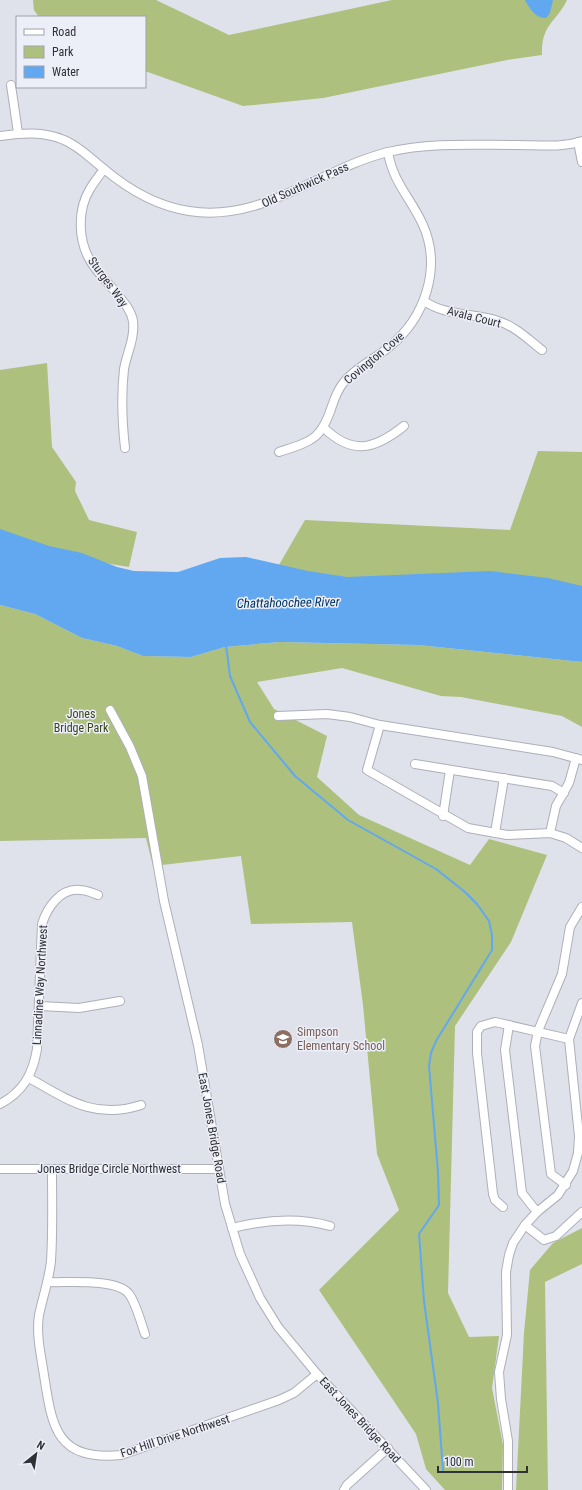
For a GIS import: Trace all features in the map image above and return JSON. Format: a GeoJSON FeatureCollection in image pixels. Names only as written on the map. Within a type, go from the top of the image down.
{"type":"FeatureCollection","features":[{"type":"Feature","properties":{"kind":"street"},"geometry":{"type":"LineString","coordinates":[[11,85],[18,133]]}},
{"type":"Feature","properties":{"kind":"street","name":"Old Southwick Pass"},"geometry":{"type":"LineString","coordinates":[[0,136],[18,133],[41,134],[64,140],[83,151],[104,169],[133,190],[163,205],[191,211],[222,213],[243,210],[264,204],[341,168],[388,152],[444,144],[558,145],[580,142]]}},
{"type":"Feature","properties":{"kind":"street"},"geometry":{"type":"LineString","coordinates":[[580,142],[582,162]]}},
{"type":"Feature","properties":{"kind":"street","name":"Covington Cove"},"geometry":{"type":"LineString","coordinates":[[279,452],[314,439],[324,428],[336,396],[344,382],[355,371],[399,339],[415,318],[424,301],[431,271],[428,240],[418,213],[394,177],[388,152]]}},
{"type":"Feature","properties":{"kind":"street","name":"Sturges Way"},"geometry":{"type":"LineString","coordinates":[[104,169],[85,199],[81,214],[81,232],[83,244],[91,262],[123,301],[132,319],[132,338],[125,367],[121,396],[125,448]]}},
{"type":"Feature","properties":{"kind":"street","name":"Avala Court"},"geometry":{"type":"LineString","coordinates":[[424,301],[451,312],[501,322],[511,327],[542,350]]}},
{"type":"Feature","properties":{"kind":"street"},"geometry":{"type":"LineString","coordinates":[[324,428],[342,442],[365,446],[383,442],[404,426]]}},
{"type":"Feature","properties":{"kind":"street","name":"East Jones Bridge Road"},"geometry":{"type":"LineString","coordinates":[[110,710],[130,748],[142,776],[164,901],[198,1045],[225,1204],[243,1261],[260,1298],[278,1327],[317,1374],[426,1490]]}},
{"type":"Feature","properties":{"kind":"street"},"geometry":{"type":"LineString","coordinates":[[278,716],[327,714],[350,716],[380,725],[553,752],[579,759],[569,783],[556,806],[550,833]]}},
{"type":"Feature","properties":{"kind":"street"},"geometry":{"type":"LineString","coordinates":[[380,725],[367,770],[443,816],[468,828],[507,835],[550,833],[566,838],[582,848]]}},
{"type":"Feature","properties":{"kind":"street"},"geometry":{"type":"LineString","coordinates":[[415,764],[552,786],[564,793]]}},
{"type":"Feature","properties":{"kind":"street"},"geometry":{"type":"LineString","coordinates":[[443,816],[450,770]]}},
{"type":"Feature","properties":{"kind":"street"},"geometry":{"type":"LineString","coordinates":[[495,833],[504,778]]}},
{"type":"Feature","properties":{"kind":"street","name":"Linnadine Way Northwest"},"geometry":{"type":"LineString","coordinates":[[0,1104],[10,1099],[29,1078],[35,1064],[40,1006],[42,924],[46,911],[54,901],[66,893],[79,890],[98,895]]}},
{"type":"Feature","properties":{"kind":"street"},"geometry":{"type":"LineString","coordinates":[[566,1184],[550,1174],[535,1046],[538,1031],[562,974],[570,927],[582,907]]}},
{"type":"Feature","properties":{"kind":"street"},"geometry":{"type":"LineString","coordinates":[[40,1006],[79,1008],[120,1001]]}},
{"type":"Feature","properties":{"kind":"street"},"geometry":{"type":"LineString","coordinates":[[508,1490],[508,1441],[501,1399],[499,1372],[507,1335],[506,1272],[513,1243],[525,1225],[537,1212],[558,1195],[573,1171],[581,1136],[569,1039],[582,1003]]}},
{"type":"Feature","properties":{"kind":"street"},"geometry":{"type":"LineString","coordinates":[[503,1207],[495,1200],[493,1194],[477,1053],[477,1032],[481,1026],[495,1022],[569,1039]]}},
{"type":"Feature","properties":{"kind":"street"},"geometry":{"type":"LineString","coordinates":[[509,1025],[505,1050],[522,1193],[537,1212]]}},
{"type":"Feature","properties":{"kind":"street"},"geometry":{"type":"LineString","coordinates":[[572,1068],[582,1067]]}},
{"type":"Feature","properties":{"kind":"street"},"geometry":{"type":"LineString","coordinates":[[29,1078],[69,1101],[94,1109],[125,1110],[141,1105]]}},
{"type":"Feature","properties":{"kind":"street","name":"Jones Bridge Circle Northwest"},"geometry":{"type":"LineString","coordinates":[[0,1169],[219,1169]]}},
{"type":"Feature","properties":{"kind":"street","name":"Fox Hill Drive Northwest"},"geometry":{"type":"LineString","coordinates":[[52,1170],[51,1260],[48,1282],[39,1315],[38,1340],[50,1415],[57,1433],[68,1445],[82,1451],[104,1457],[121,1455],[279,1400],[294,1393],[317,1374]]}},
{"type":"Feature","properties":{"kind":"street"},"geometry":{"type":"LineString","coordinates":[[525,1225],[544,1240],[556,1236],[582,1212]]}},
{"type":"Feature","properties":{"kind":"street"},"geometry":{"type":"LineString","coordinates":[[232,1228],[263,1221],[312,1221],[330,1226]]}},
{"type":"Feature","properties":{"kind":"street"},"geometry":{"type":"LineString","coordinates":[[48,1282],[102,1283],[119,1286],[129,1294],[145,1334]]}},
{"type":"Feature","properties":{"kind":"street"},"geometry":{"type":"LineString","coordinates":[[344,1490],[347,1485],[388,1448]]}},
{"type":"Feature","properties":{"kind":"green space"},"geometry":{"type":"Polygon","coordinates":[[[33,0],[156,0],[229,35],[392,0],[567,0],[547,30],[542,45],[542,55],[507,60],[323,98],[243,106],[146,71],[146,16],[38,16],[34,10],[33,0]]]}},
{"type":"Feature","properties":{"kind":"green space"},"geometry":{"type":"Polygon","coordinates":[[[47,363],[52,447],[76,482],[75,491],[89,520],[137,532],[129,567],[61,556],[0,534],[0,370],[47,363]]]}},
{"type":"Feature","properties":{"kind":"green space"},"geometry":{"type":"Polygon","coordinates":[[[538,451],[582,452],[582,596],[265,589],[305,520],[510,530],[538,451]]]}},
{"type":"Feature","properties":{"kind":"green space","name":"Jones Bridge Park"},"geometry":{"type":"Polygon","coordinates":[[[0,605],[35,614],[82,638],[117,646],[143,656],[191,657],[225,647],[280,642],[418,645],[582,662],[582,727],[562,716],[461,697],[441,696],[342,668],[257,682],[274,709],[327,736],[317,777],[359,815],[470,865],[489,839],[547,855],[511,942],[455,1026],[448,1293],[469,1337],[499,1336],[492,1388],[503,1445],[502,1490],[445,1490],[426,1469],[416,1434],[319,1290],[399,1210],[377,1154],[363,1005],[352,922],[251,924],[241,856],[153,866],[146,838],[0,841],[0,605]]]}},
{"type":"Feature","properties":{"kind":"green space"},"geometry":{"type":"Polygon","coordinates":[[[582,1228],[582,1264],[545,1282],[548,1490],[516,1490],[524,1333],[530,1270],[553,1243],[582,1228]]]}},
{"type":"Feature","properties":{"kind":"water"},"geometry":{"type":"Polygon","coordinates":[[[525,0],[553,0],[550,13],[546,18],[539,17],[525,0]]]}},
{"type":"Feature","properties":{"kind":"water","name":"Chattahoochee River"},"geometry":{"type":"Polygon","coordinates":[[[0,529],[49,546],[82,553],[117,567],[134,571],[178,572],[220,558],[246,557],[308,571],[347,577],[490,571],[548,578],[582,586],[582,662],[418,645],[280,642],[225,647],[191,657],[143,656],[117,646],[82,638],[35,614],[0,605],[0,529]]]}},
{"type":"Feature","properties":{"kind":"waterway"},"geometry":{"type":"LineString","coordinates":[[226,645],[230,676],[250,722],[295,776],[348,820],[436,869],[465,892],[477,904],[489,921],[492,935],[492,950],[436,1041],[431,1053],[429,1066],[438,1172],[439,1205],[419,1234],[424,1301],[438,1403],[443,1471]]}},
{"type":"Feature","properties":{"kind":"place","name":"Simpson Elementary School"},"geometry":{"type":"Point","coordinates":[283,1039]}}]}
